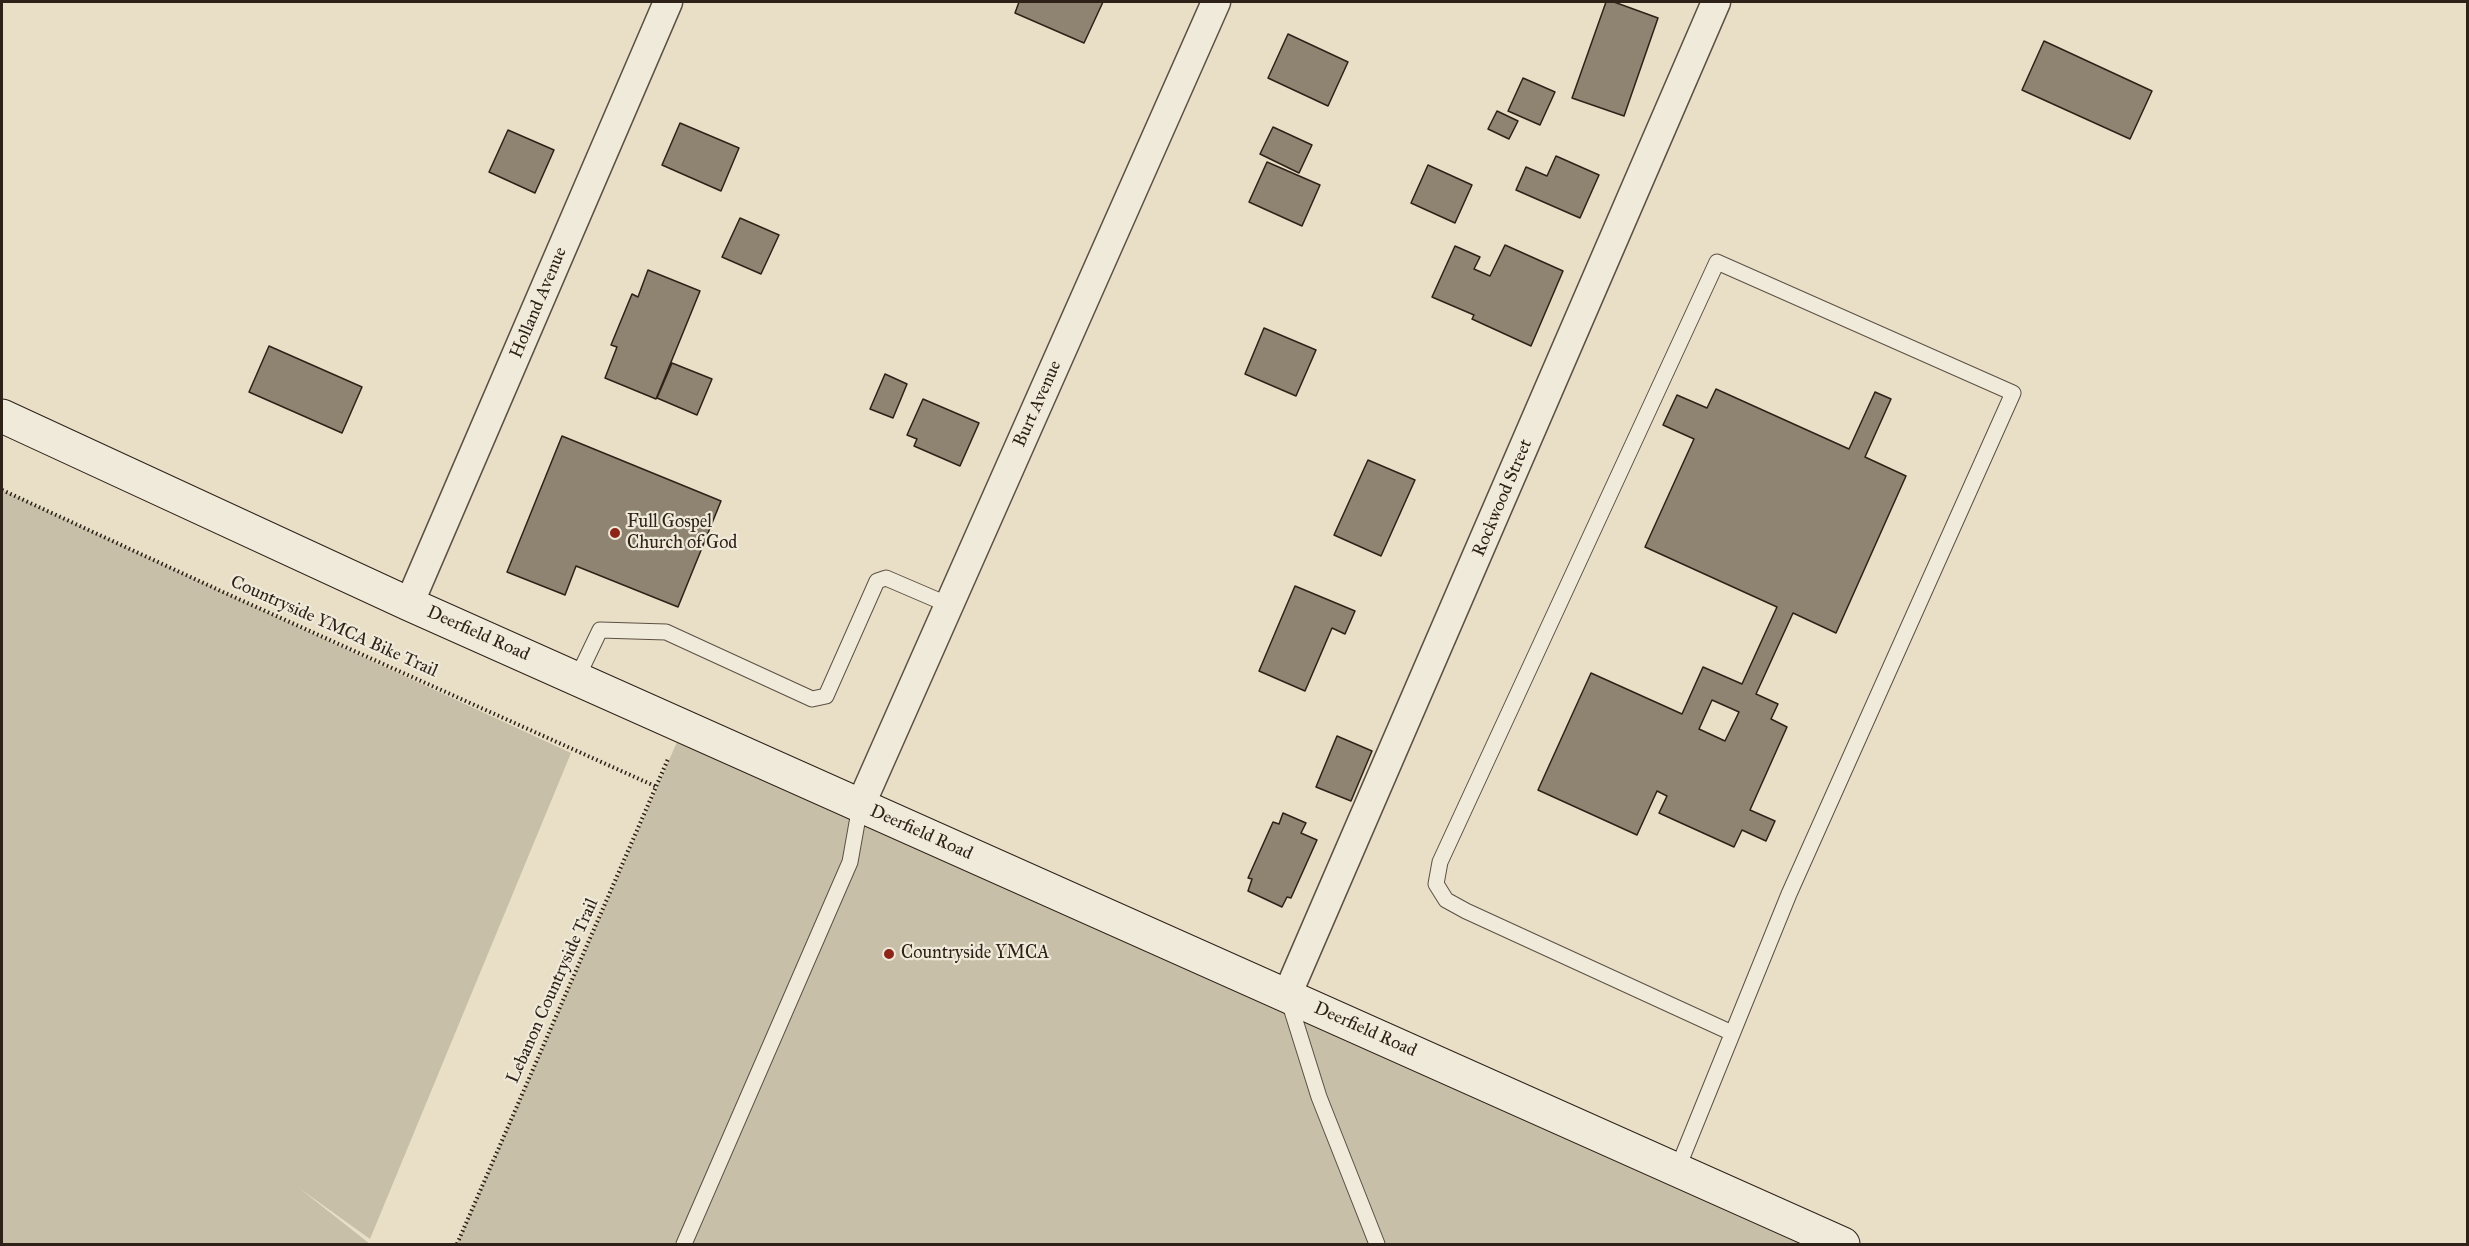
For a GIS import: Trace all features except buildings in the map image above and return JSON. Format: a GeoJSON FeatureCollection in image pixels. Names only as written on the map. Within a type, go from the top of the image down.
{"type":"FeatureCollection","features":[{"type":"Feature","properties":{"kind":"street","name":"Holland Avenue"},"geometry":{"type":"LineString","coordinates":[[410,604],[668,2]]}},
{"type":"Feature","properties":{"kind":"street","name":"Burt Avenue"},"geometry":{"type":"LineString","coordinates":[[860,806],[1216,2]]}},
{"type":"Feature","properties":{"kind":"street","name":"Rockwood Street"},"geometry":{"type":"LineString","coordinates":[[1287,995],[1716,2]]}},
{"type":"Feature","properties":{"kind":"street","name":"Deerfield Road"},"geometry":{"type":"LineString","coordinates":[[2,416],[410,604],[1843,1245]]}},
{"type":"Feature","properties":{"kind":"lane"},"geometry":{"type":"LineString","coordinates":[[1677,1170],[1789,894],[2013,393],[1717,262],[1440,862],[1436,884],[1446,900],[1466,911],[1732,1033]]}},
{"type":"Feature","properties":{"kind":"lane"},"geometry":{"type":"LineString","coordinates":[[577,678],[600,630],[666,632],[812,699],[826,696],[877,581],[886,578],[949,605]]}},
{"type":"Feature","properties":{"kind":"lane"},"geometry":{"type":"LineString","coordinates":[[684,1245],[850,862],[860,806]]}},
{"type":"Feature","properties":{"kind":"lane"},"geometry":{"type":"LineString","coordinates":[[1287,995],[1319,1096],[1377,1245]]}},
{"type":"Feature","properties":{"kind":"path","name":"Countryside YMCA Bike Trail"},"geometry":{"type":"LineString","coordinates":[[2,490],[657,787]]}},
{"type":"Feature","properties":{"kind":"path","name":"Lebanon Countryside Trail"},"geometry":{"type":"LineString","coordinates":[[457,1245],[673,749]]}},
{"type":"Feature","properties":{"kind":"shaded area"},"geometry":{"type":"Polygon","coordinates":[[[2,490],[571,753],[370,1239],[299,1188],[370,1244],[2,1244],[2,490]]]}},
{"type":"Feature","properties":{"kind":"shaded area","name":"Countryside YMCA"},"geometry":{"type":"Polygon","coordinates":[[[684,726],[1843,1244],[457,1244],[684,726]]]}},
{"type":"Feature","properties":{"kind":"place","name":"Full Gospel Church of God"},"geometry":{"type":"Point","coordinates":[615,533]}},
{"type":"Feature","properties":{"kind":"place","name":"Countryside YMCA"},"geometry":{"type":"Point","coordinates":[889,954]}}]}
